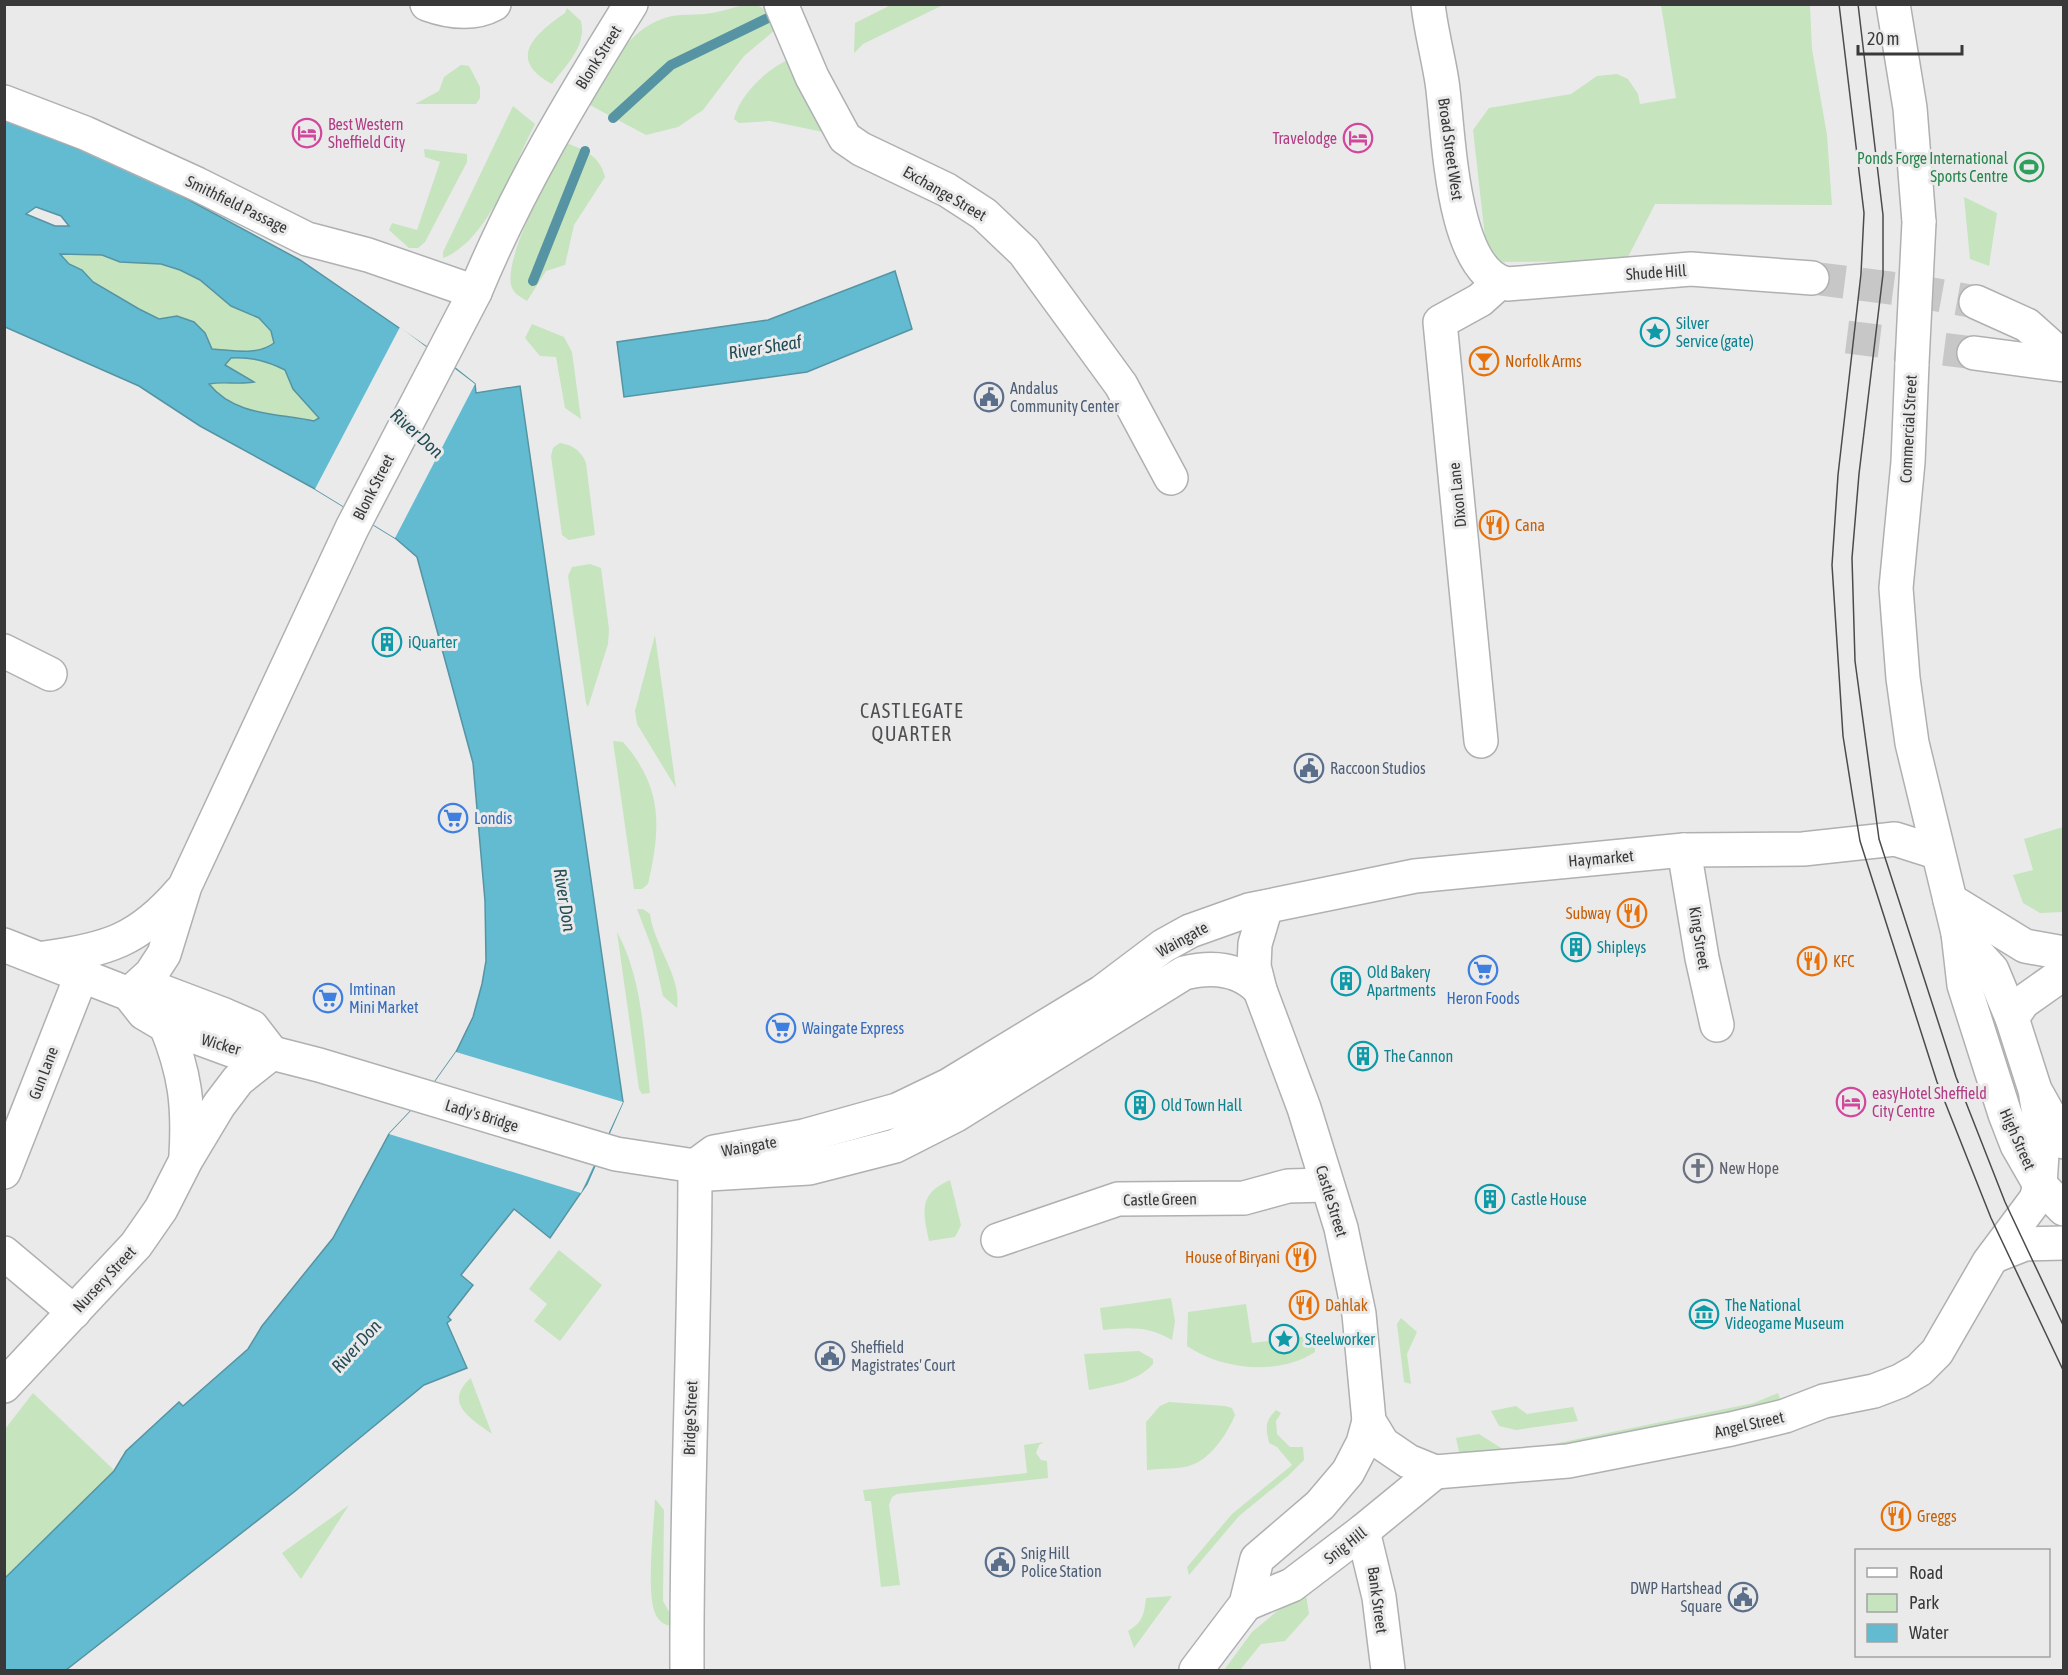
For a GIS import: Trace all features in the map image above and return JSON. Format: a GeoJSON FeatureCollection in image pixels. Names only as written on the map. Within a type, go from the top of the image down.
{"type":"FeatureCollection","features":[{"type":"Feature","properties":{"kind":"street"},"geometry":{"type":"LineString","coordinates":[[427,4],[464,12],[478,11],[494,4]]}},
{"type":"Feature","properties":{"kind":"street","name":"Blonk Street"},"geometry":{"type":"LineString","coordinates":[[129,994],[151,974],[164,954],[186,886],[359,516],[475,291],[491,253],[558,122],[632,4]]}},
{"type":"Feature","properties":{"kind":"street","name":"Exchange Street"},"geometry":{"type":"LineString","coordinates":[[781,4],[812,77],[845,138],[861,149],[947,190],[984,214],[1024,252],[1121,385],[1171,478]]}},
{"type":"Feature","properties":{"kind":"street","name":"Broad Street West"},"geometry":{"type":"LineString","coordinates":[[1428,4],[1442,80],[1463,226],[1477,260],[1489,274],[1500,282]]}},
{"type":"Feature","properties":{"kind":"street","name":"Commercial Street"},"geometry":{"type":"LineString","coordinates":[[1893,4],[1910,108],[1919,222],[1908,462],[1896,588],[1903,678],[1912,743],[1936,852]]}},
{"type":"Feature","properties":{"kind":"street","name":"Smithfield Passage"},"geometry":{"type":"LineString","coordinates":[[4,102],[95,138],[197,184],[307,239],[368,255],[475,291]]}},
{"type":"Feature","properties":{"kind":"street","name":"Shude Hill"},"geometry":{"type":"LineString","coordinates":[[1500,282],[1520,283],[1691,269],[1812,278]]}},
{"type":"Feature","properties":{"kind":"street","name":"Dixon Lane"},"geometry":{"type":"LineString","coordinates":[[1481,741],[1440,322],[1480,300],[1500,282]]}},
{"type":"Feature","properties":{"kind":"street"},"geometry":{"type":"LineString","coordinates":[[1976,302],[2027,325],[2064,358]]}},
{"type":"Feature","properties":{"kind":"street"},"geometry":{"type":"LineString","coordinates":[[1974,353],[2064,365]]}},
{"type":"Feature","properties":{"kind":"street"},"geometry":{"type":"LineString","coordinates":[[4,651],[50,674]]}},
{"type":"Feature","properties":{"kind":"street","name":"Haymarket"},"geometry":{"type":"LineString","coordinates":[[1266,907],[1415,876],[1684,850],[1803,849],[1895,839],[1936,852]]}},
{"type":"Feature","properties":{"kind":"street","name":"King Street"},"geometry":{"type":"LineString","coordinates":[[1684,850],[1702,958],[1717,1025]]}},
{"type":"Feature","properties":{"kind":"street","name":"High Street"},"geometry":{"type":"LineString","coordinates":[[1936,852],[1958,933],[1964,985],[2005,1114],[2017,1145],[2040,1185]]}},
{"type":"Feature","properties":{"kind":"street","name":"Blonk Street"},"geometry":{"type":"LineString","coordinates":[[43,958],[88,953],[115,944],[162,914],[186,886]]}},
{"type":"Feature","properties":{"kind":"street"},"geometry":{"type":"LineString","coordinates":[[1950,900],[2025,946],[2064,953]]}},
{"type":"Feature","properties":{"kind":"street","name":"Castle Street"},"geometry":{"type":"LineString","coordinates":[[1266,907],[1255,944],[1254,966],[1260,990],[1288,1060],[1341,1228],[1354,1284],[1370,1421],[1383,1444],[1408,1461],[1435,1472]]}},
{"type":"Feature","properties":{"kind":"street","name":"Waingate"},"geometry":{"type":"LineString","coordinates":[[1260,990],[1251,980],[1227,970],[1203,969],[1184,973],[931,1130],[873,1154],[809,1168],[737,1174],[709,1174],[694,1166],[714,1152],[804,1136],[897,1110],[949,1085],[1102,992],[1163,946],[1190,931],[1240,912],[1266,907]]}},
{"type":"Feature","properties":{"kind":"street","name":"High Street"},"geometry":{"type":"LineString","coordinates":[[1958,933],[1992,970],[2012,1018],[2035,1090],[2043,1138],[2040,1185]]}},
{"type":"Feature","properties":{"kind":"street","name":"Wicker"},"geometry":{"type":"LineString","coordinates":[[4,945],[43,958],[129,994],[144,1013],[166,1026],[234,1051],[272,1053]]}},
{"type":"Feature","properties":{"kind":"street","name":"Gun Lane"},"geometry":{"type":"LineString","coordinates":[[4,1172],[82,974]]}},
{"type":"Feature","properties":{"kind":"street"},"geometry":{"type":"LineString","coordinates":[[2012,1018],[2023,1002],[2064,974]]}},
{"type":"Feature","properties":{"kind":"street","name":"Wicker"},"geometry":{"type":"LineString","coordinates":[[129,994],[156,988],[232,1018],[252,1027],[272,1053]]}},
{"type":"Feature","properties":{"kind":"street","name":"Nursery Street"},"geometry":{"type":"LineString","coordinates":[[166,1026],[183,1075],[189,1112],[186,1160]]}},
{"type":"Feature","properties":{"kind":"street","name":"Lady's Bridge"},"geometry":{"type":"LineString","coordinates":[[272,1053],[364,1078],[452,1107],[615,1154],[694,1166]]}},
{"type":"Feature","properties":{"kind":"street","name":"Nursery Street"},"geometry":{"type":"LineString","coordinates":[[4,1386],[136,1245],[161,1209],[186,1160],[219,1105],[238,1080],[272,1053]]}},
{"type":"Feature","properties":{"kind":"street"},"geometry":{"type":"LineString","coordinates":[[2035,1090],[2064,1142]]}},
{"type":"Feature","properties":{"kind":"street","name":"Bridge Street"},"geometry":{"type":"LineString","coordinates":[[687,1671],[687,1485],[695,1300],[694,1166]]}},
{"type":"Feature","properties":{"kind":"street","name":"Castle Green"},"geometry":{"type":"LineString","coordinates":[[998,1240],[1118,1199],[1244,1198],[1288,1186],[1327,1185]]}},
{"type":"Feature","properties":{"kind":"street"},"geometry":{"type":"LineString","coordinates":[[2040,1185],[2064,1209]]}},
{"type":"Feature","properties":{"kind":"street","name":"Angel Street"},"geometry":{"type":"LineString","coordinates":[[1435,1472],[1568,1461],[1785,1416],[1824,1401],[1874,1391],[1900,1382],[1919,1370],[1937,1352],[1989,1262],[1997,1255],[2036,1199],[2040,1185]]}},
{"type":"Feature","properties":{"kind":"street"},"geometry":{"type":"LineString","coordinates":[[1997,1255],[2025,1244],[2064,1243]]}},
{"type":"Feature","properties":{"kind":"street"},"geometry":{"type":"LineString","coordinates":[[4,1252],[74,1312]]}},
{"type":"Feature","properties":{"kind":"street"},"geometry":{"type":"LineString","coordinates":[[1196,1671],[1246,1604],[1257,1559],[1320,1505],[1348,1472],[1363,1443],[1370,1421]]}},
{"type":"Feature","properties":{"kind":"street","name":"Snig Hill"},"geometry":{"type":"LineString","coordinates":[[1246,1604],[1292,1585],[1435,1472]]}},
{"type":"Feature","properties":{"kind":"street"},"geometry":{"type":"LineString","coordinates":[[1291,1528],[1326,1525],[1363,1531]]}},
{"type":"Feature","properties":{"kind":"street","name":"Bank Street"},"geometry":{"type":"LineString","coordinates":[[1363,1531],[1379,1597],[1388,1671]]}},
{"type":"Feature","properties":{"kind":"green space"},"geometry":{"type":"Polygon","coordinates":[[[755,4],[767,11],[775,30],[744,56],[703,110],[678,127],[646,135],[588,104],[621,50],[644,28],[672,16],[705,14],[755,4]]]}},
{"type":"Feature","properties":{"kind":"green space"},"geometry":{"type":"Polygon","coordinates":[[[891,5],[943,5],[863,44],[854,53],[855,23],[891,5]]]}},
{"type":"Feature","properties":{"kind":"green space"},"geometry":{"type":"Polygon","coordinates":[[[1661,5],[1810,5],[1812,49],[1827,135],[1832,205],[1655,204],[1626,261],[1500,262],[1486,246],[1473,130],[1489,108],[1571,94],[1597,76],[1617,74],[1628,79],[1638,94],[1640,104],[1676,98],[1661,5]]]}},
{"type":"Feature","properties":{"kind":"green space"},"geometry":{"type":"Polygon","coordinates":[[[567,8],[581,21],[581,39],[574,55],[552,84],[538,75],[530,65],[528,56],[530,47],[536,38],[565,13],[567,8]]]}},
{"type":"Feature","properties":{"kind":"green space"},"geometry":{"type":"Polygon","coordinates":[[[790,59],[804,97],[823,132],[770,121],[739,123],[734,119],[742,100],[756,83],[764,75],[790,59]]]}},
{"type":"Feature","properties":{"kind":"green space"},"geometry":{"type":"Polygon","coordinates":[[[461,65],[469,66],[480,87],[480,98],[476,104],[415,104],[439,91],[444,77],[461,65]]]}},
{"type":"Feature","properties":{"kind":"green space"},"geometry":{"type":"Polygon","coordinates":[[[513,106],[535,124],[498,200],[486,219],[459,249],[443,258],[443,252],[513,106]]]}},
{"type":"Feature","properties":{"kind":"green space"},"geometry":{"type":"Polygon","coordinates":[[[566,143],[591,155],[603,170],[605,177],[574,225],[565,265],[546,271],[527,301],[515,293],[511,285],[515,254],[540,193],[566,143]]]}},
{"type":"Feature","properties":{"kind":"green space"},"geometry":{"type":"Polygon","coordinates":[[[424,149],[467,154],[467,162],[425,242],[418,248],[409,248],[389,230],[392,223],[417,230],[440,162],[425,157],[424,149]]]}},
{"type":"Feature","properties":{"kind":"green space"},"geometry":{"type":"Polygon","coordinates":[[[1964,197],[1997,213],[1989,266],[1970,259],[1964,197]]]}},
{"type":"Feature","properties":{"kind":"green space"},"geometry":{"type":"Polygon","coordinates":[[[137,247],[200,280],[231,305],[259,318],[271,331],[293,389],[320,418],[314,421],[258,412],[234,403],[209,385],[225,365],[212,349],[205,333],[177,316],[159,319],[139,309],[93,282],[82,270],[69,264],[59,253],[102,255],[137,247]]]}},
{"type":"Feature","properties":{"kind":"green space"},"geometry":{"type":"Polygon","coordinates":[[[532,324],[564,337],[572,352],[581,419],[565,408],[556,357],[540,356],[525,338],[532,324]]]}},
{"type":"Feature","properties":{"kind":"green space"},"geometry":{"type":"Polygon","coordinates":[[[560,443],[576,449],[586,463],[595,535],[569,540],[562,535],[551,456],[553,448],[560,443]]]}},
{"type":"Feature","properties":{"kind":"green space"},"geometry":{"type":"Polygon","coordinates":[[[590,564],[601,568],[609,629],[608,644],[588,707],[568,576],[572,567],[590,564]]]}},
{"type":"Feature","properties":{"kind":"green space"},"geometry":{"type":"Polygon","coordinates":[[[655,635],[676,788],[637,724],[635,711],[655,635]]]}},
{"type":"Feature","properties":{"kind":"green space"},"geometry":{"type":"Polygon","coordinates":[[[613,741],[623,742],[636,759],[652,792],[656,826],[655,844],[648,884],[642,889],[634,889],[613,741]]]}},
{"type":"Feature","properties":{"kind":"green space"},"geometry":{"type":"Polygon","coordinates":[[[2063,827],[2063,912],[2040,913],[2023,903],[2013,875],[2033,870],[2024,839],[2063,827]]]}},
{"type":"Feature","properties":{"kind":"green space"},"geometry":{"type":"Polygon","coordinates":[[[637,909],[643,909],[650,914],[657,938],[672,973],[677,1008],[663,996],[652,948],[637,909]]]}},
{"type":"Feature","properties":{"kind":"green space"},"geometry":{"type":"Polygon","coordinates":[[[617,932],[626,950],[637,990],[644,1031],[650,1093],[642,1094],[639,1089],[617,932]]]}},
{"type":"Feature","properties":{"kind":"green space"},"geometry":{"type":"Polygon","coordinates":[[[950,1180],[961,1225],[955,1237],[929,1241],[925,1205],[932,1191],[950,1180]]]}},
{"type":"Feature","properties":{"kind":"green space"},"geometry":{"type":"Polygon","coordinates":[[[351,1210],[352,1245],[5,1603],[5,1429],[33,1393],[114,1470],[126,1451],[179,1402],[183,1406],[248,1349],[262,1326],[317,1261],[351,1210]]]}},
{"type":"Feature","properties":{"kind":"green space"},"geometry":{"type":"Polygon","coordinates":[[[559,1250],[602,1285],[560,1341],[534,1321],[547,1304],[529,1289],[559,1250]]]}},
{"type":"Feature","properties":{"kind":"green space"},"geometry":{"type":"Polygon","coordinates":[[[1171,1298],[1175,1321],[1172,1340],[1147,1330],[1122,1328],[1103,1330],[1100,1308],[1171,1298]]]}},
{"type":"Feature","properties":{"kind":"green space"},"geometry":{"type":"Polygon","coordinates":[[[1246,1304],[1252,1343],[1315,1335],[1315,1352],[1285,1365],[1251,1367],[1217,1360],[1187,1346],[1188,1312],[1246,1304]]]}},
{"type":"Feature","properties":{"kind":"green space"},"geometry":{"type":"Polygon","coordinates":[[[1401,1318],[1417,1332],[1407,1354],[1411,1384],[1404,1382],[1397,1324],[1401,1318]]]}},
{"type":"Feature","properties":{"kind":"green space"},"geometry":{"type":"Polygon","coordinates":[[[1139,1351],[1153,1359],[1153,1364],[1147,1370],[1124,1382],[1089,1390],[1084,1354],[1139,1351]]]}},
{"type":"Feature","properties":{"kind":"green space"},"geometry":{"type":"Polygon","coordinates":[[[471,1378],[492,1434],[469,1416],[460,1403],[459,1395],[471,1378]]]}},
{"type":"Feature","properties":{"kind":"green space"},"geometry":{"type":"Polygon","coordinates":[[[1778,1393],[1782,1404],[1507,1461],[1460,1457],[1456,1438],[1479,1434],[1509,1453],[1754,1403],[1778,1393]]]}},
{"type":"Feature","properties":{"kind":"green space"},"geometry":{"type":"Polygon","coordinates":[[[1169,1402],[1225,1406],[1232,1408],[1235,1415],[1219,1443],[1201,1461],[1183,1467],[1147,1470],[1146,1422],[1160,1406],[1169,1402]]]}},
{"type":"Feature","properties":{"kind":"green space"},"geometry":{"type":"Polygon","coordinates":[[[1516,1406],[1527,1414],[1573,1407],[1578,1421],[1516,1430],[1499,1426],[1491,1411],[1516,1406]]]}},
{"type":"Feature","properties":{"kind":"green space"},"geometry":{"type":"Polygon","coordinates":[[[1276,1410],[1281,1413],[1276,1421],[1277,1434],[1290,1447],[1303,1447],[1304,1460],[1239,1516],[1189,1575],[1187,1567],[1232,1514],[1292,1465],[1277,1447],[1269,1443],[1267,1425],[1269,1418],[1276,1410]]]}},
{"type":"Feature","properties":{"kind":"green space"},"geometry":{"type":"Polygon","coordinates":[[[1044,1442],[1039,1445],[1036,1453],[1041,1460],[1047,1461],[1048,1478],[897,1494],[892,1497],[889,1505],[900,1585],[881,1587],[871,1501],[865,1501],[863,1490],[1027,1473],[1024,1445],[1044,1442]]]}},
{"type":"Feature","properties":{"kind":"green space"},"geometry":{"type":"Polygon","coordinates":[[[655,1499],[664,1510],[663,1601],[677,1626],[661,1622],[652,1603],[651,1574],[655,1499]]]}},
{"type":"Feature","properties":{"kind":"green space"},"geometry":{"type":"Polygon","coordinates":[[[349,1505],[301,1579],[282,1553],[349,1505]]]}},
{"type":"Feature","properties":{"kind":"green space"},"geometry":{"type":"Polygon","coordinates":[[[1305,1588],[1309,1614],[1285,1641],[1261,1644],[1240,1670],[1224,1670],[1252,1632],[1305,1588]]]}},
{"type":"Feature","properties":{"kind":"green space"},"geometry":{"type":"Polygon","coordinates":[[[1172,1596],[1134,1648],[1128,1631],[1142,1618],[1146,1598],[1172,1596]]]}},
{"type":"Feature","properties":{"kind":"water","name":"River Don"},"geometry":{"type":"Polygon","coordinates":[[[4,119],[141,174],[300,260],[440,356],[475,384],[476,393],[520,386],[623,1102],[587,1184],[550,1238],[514,1209],[461,1275],[473,1285],[448,1317],[451,1320],[447,1323],[467,1368],[424,1385],[294,1492],[66,1670],[5,1670],[5,1578],[114,1471],[126,1451],[179,1402],[183,1406],[248,1349],[262,1326],[333,1238],[389,1134],[424,1097],[456,1052],[473,1017],[486,961],[485,901],[473,763],[417,557],[395,538],[315,489],[200,426],[139,386],[5,327],[4,119]],[[36,207],[26,214],[55,226],[69,226],[61,216],[36,207]],[[60,254],[69,264],[82,270],[93,282],[159,319],[177,316],[194,322],[205,333],[212,349],[252,351],[274,343],[271,331],[259,318],[231,306],[200,280],[180,270],[161,264],[120,262],[102,255],[60,254]],[[231,358],[225,365],[254,382],[209,384],[231,402],[257,412],[314,421],[319,418],[293,389],[285,370],[266,362],[246,358],[231,358]]]}},
{"type":"Feature","properties":{"kind":"water","name":"River Sheaf"},"geometry":{"type":"Polygon","coordinates":[[[895,271],[912,329],[807,372],[624,397],[617,342],[768,320],[895,271]]]}},
{"type":"Feature","properties":{"kind":"pier"},"geometry":{"type":"Polygon","coordinates":[[[400,327],[475,384],[395,538],[315,489],[400,327]]]}},
{"type":"Feature","properties":{"kind":"pier"},"geometry":{"type":"Polygon","coordinates":[[[456,1052],[623,1102],[581,1193],[389,1134],[424,1097],[456,1052]]]}},
{"type":"Feature","properties":{"kind":"waterway"},"geometry":{"type":"LineString","coordinates":[[613,118],[671,65],[770,17]]}},
{"type":"Feature","properties":{"kind":"waterway"},"geometry":{"type":"LineString","coordinates":[[533,281],[585,151]]}},
{"type":"Feature","properties":{"kind":"tunnel"},"geometry":{"type":"LineString","coordinates":[[1812,278],[1915,291],[1976,302]]}},
{"type":"Feature","properties":{"kind":"tunnel"},"geometry":{"type":"LineString","coordinates":[[1847,337],[1974,353]]}},
{"type":"Feature","properties":{"kind":"tram line"},"geometry":{"type":"LineString","coordinates":[[1839,4],[1864,213],[1861,274],[1838,475],[1832,565],[1843,736],[1853,799],[1860,841],[1937,1082],[1991,1218],[2064,1372]]}},
{"type":"Feature","properties":{"kind":"tram line"},"geometry":{"type":"LineString","coordinates":[[1858,4],[1883,215],[1883,274],[1859,474],[1852,558],[1855,661],[1879,839],[1956,1077],[2005,1202],[2064,1327]]}},
{"type":"Feature","properties":{"kind":"place","name":"Best Western Sheffield City"},"geometry":{"type":"Point","coordinates":[307,133]}},
{"type":"Feature","properties":{"kind":"place","name":"Travelodge"},"geometry":{"type":"Point","coordinates":[1358,138]}},
{"type":"Feature","properties":{"kind":"place","name":"Ponds Forge International Sports Centre"},"geometry":{"type":"Point","coordinates":[2029,167]}},
{"type":"Feature","properties":{"kind":"place","name":"Silver Service (gate)"},"geometry":{"type":"Point","coordinates":[1655,332]}},
{"type":"Feature","properties":{"kind":"place","name":"Norfolk Arms"},"geometry":{"type":"Point","coordinates":[1484,361]}},
{"type":"Feature","properties":{"kind":"place","name":"Andalus Community Center"},"geometry":{"type":"Point","coordinates":[989,397]}},
{"type":"Feature","properties":{"kind":"place","name":"Cana"},"geometry":{"type":"Point","coordinates":[1494,525]}},
{"type":"Feature","properties":{"kind":"place","name":"iQuarter"},"geometry":{"type":"Point","coordinates":[387,642]}},
{"type":"Feature","properties":{"kind":"place","name":"Raccoon Studios"},"geometry":{"type":"Point","coordinates":[1309,768]}},
{"type":"Feature","properties":{"kind":"place","name":"Londis"},"geometry":{"type":"Point","coordinates":[453,818]}},
{"type":"Feature","properties":{"kind":"place","name":"Subway"},"geometry":{"type":"Point","coordinates":[1632,913]}},
{"type":"Feature","properties":{"kind":"place","name":"Shipleys"},"geometry":{"type":"Point","coordinates":[1576,947]}},
{"type":"Feature","properties":{"kind":"place","name":"KFC"},"geometry":{"type":"Point","coordinates":[1812,961]}},
{"type":"Feature","properties":{"kind":"place","name":"Heron Foods"},"geometry":{"type":"Point","coordinates":[1483,970]}},
{"type":"Feature","properties":{"kind":"place","name":"Old Bakery Apartments"},"geometry":{"type":"Point","coordinates":[1346,981]}},
{"type":"Feature","properties":{"kind":"place","name":"Imtinan Mini Market"},"geometry":{"type":"Point","coordinates":[328,998]}},
{"type":"Feature","properties":{"kind":"place","name":"Waingate Express"},"geometry":{"type":"Point","coordinates":[781,1028]}},
{"type":"Feature","properties":{"kind":"place","name":"The Cannon"},"geometry":{"type":"Point","coordinates":[1363,1056]}},
{"type":"Feature","properties":{"kind":"place","name":"easyHotel Sheffield City Centre"},"geometry":{"type":"Point","coordinates":[1851,1102]}},
{"type":"Feature","properties":{"kind":"place","name":"Old Town Hall"},"geometry":{"type":"Point","coordinates":[1140,1105]}},
{"type":"Feature","properties":{"kind":"place","name":"New Hope"},"geometry":{"type":"Point","coordinates":[1698,1168]}},
{"type":"Feature","properties":{"kind":"place","name":"Castle House"},"geometry":{"type":"Point","coordinates":[1490,1199]}},
{"type":"Feature","properties":{"kind":"place","name":"House of Biryani"},"geometry":{"type":"Point","coordinates":[1301,1257]}},
{"type":"Feature","properties":{"kind":"place","name":"Dahlak"},"geometry":{"type":"Point","coordinates":[1304,1305]}},
{"type":"Feature","properties":{"kind":"place","name":"The National Videogame Museum"},"geometry":{"type":"Point","coordinates":[1704,1314]}},
{"type":"Feature","properties":{"kind":"place","name":"Steelworker"},"geometry":{"type":"Point","coordinates":[1284,1339]}},
{"type":"Feature","properties":{"kind":"place","name":"Sheffield Magistrates' Court"},"geometry":{"type":"Point","coordinates":[830,1356]}},
{"type":"Feature","properties":{"kind":"place","name":"Greggs"},"geometry":{"type":"Point","coordinates":[1896,1516]}},
{"type":"Feature","properties":{"kind":"place","name":"Snig Hill Police Station"},"geometry":{"type":"Point","coordinates":[1000,1562]}},
{"type":"Feature","properties":{"kind":"place","name":"DWP Hartshead Square"},"geometry":{"type":"Point","coordinates":[1743,1597]}},
{"type":"Feature","properties":{"kind":"district","name":"CASTLEGATE QUARTER"},"geometry":{"type":"Point","coordinates":[912,722]}}]}
